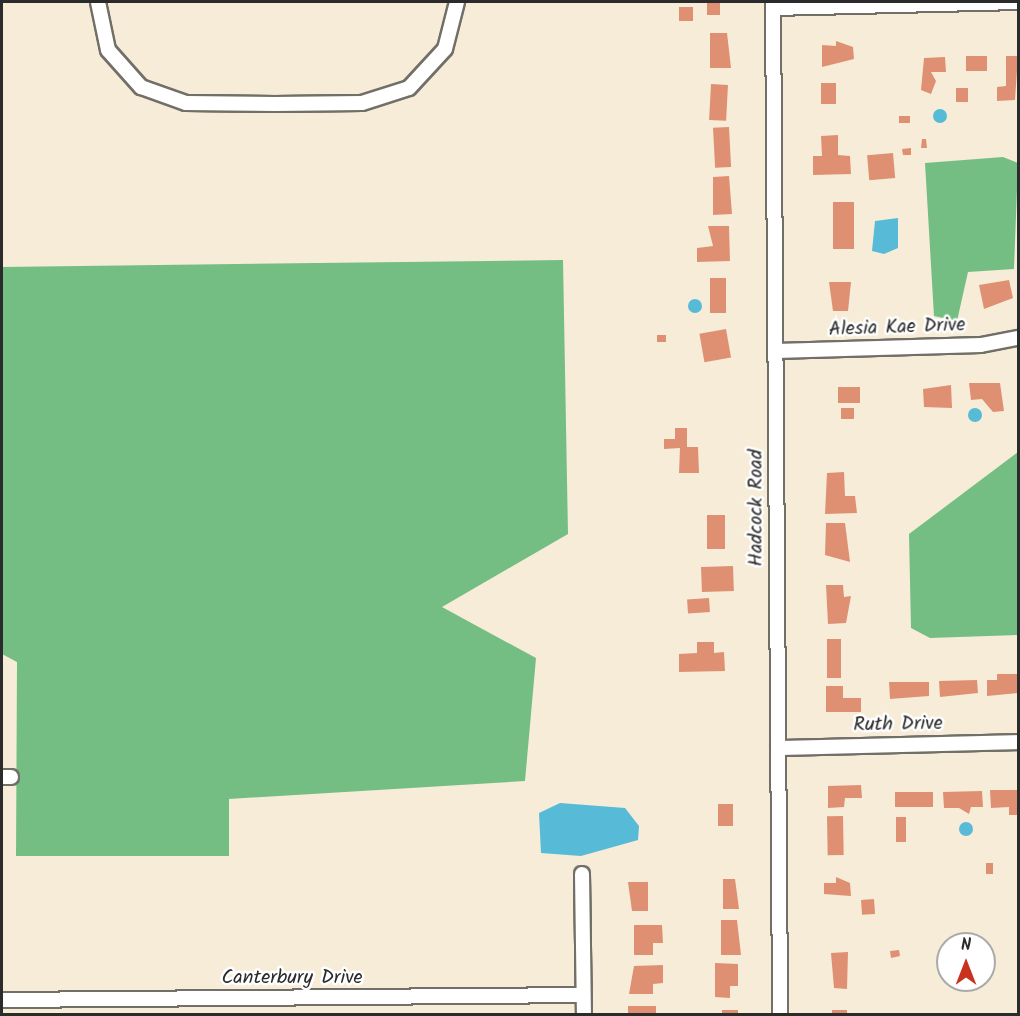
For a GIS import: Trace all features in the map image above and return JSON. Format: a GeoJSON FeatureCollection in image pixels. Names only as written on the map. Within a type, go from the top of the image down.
{"type":"FeatureCollection","features":[{"type":"Feature","properties":{"kind":"street"},"geometry":{"type":"LineString","coordinates":[[98,2],[108,50],[141,87],[186,104],[362,104],[409,88],[445,48],[456,2]]}},
{"type":"Feature","properties":{"kind":"street"},"geometry":{"type":"LineString","coordinates":[[773,5],[1018,2]]}},
{"type":"Feature","properties":{"kind":"street","name":"Hadcock Road"},"geometry":{"type":"LineString","coordinates":[[773,5],[780,1014]]}},
{"type":"Feature","properties":{"kind":"street","name":"Alesia Kae Drive"},"geometry":{"type":"LineString","coordinates":[[776,351],[981,345],[1018,338]]}},
{"type":"Feature","properties":{"kind":"street","name":"Ruth Drive"},"geometry":{"type":"LineString","coordinates":[[778,748],[1018,742]]}},
{"type":"Feature","properties":{"kind":"street"},"geometry":{"type":"LineString","coordinates":[[582,874],[584,1014]]}},
{"type":"Feature","properties":{"kind":"street","name":"Canterbury Drive"},"geometry":{"type":"LineString","coordinates":[[2,1000],[583,995]]}},
{"type":"Feature","properties":{"kind":"green space"},"geometry":{"type":"Polygon","coordinates":[[[1003,157],[1018,163],[1014,269],[968,272],[957,321],[934,316],[925,163],[1003,157]]]}},
{"type":"Feature","properties":{"kind":"green space"},"geometry":{"type":"Polygon","coordinates":[[[563,260],[568,534],[442,607],[536,658],[525,781],[229,799],[229,856],[16,856],[17,662],[2,654],[2,267],[563,260]]]}},
{"type":"Feature","properties":{"kind":"green space"},"geometry":{"type":"Polygon","coordinates":[[[1018,452],[1018,635],[930,638],[911,628],[909,534],[1018,452]]]}},
{"type":"Feature","properties":{"kind":"water"},"geometry":{"type":"Polygon","coordinates":[[[940,109],[945,111],[947,116],[945,121],[940,123],[935,121],[933,116],[935,111],[940,109]]]}},
{"type":"Feature","properties":{"kind":"water"},"geometry":{"type":"Polygon","coordinates":[[[898,218],[898,248],[884,254],[872,251],[875,221],[898,218]]]}},
{"type":"Feature","properties":{"kind":"water"},"geometry":{"type":"Polygon","coordinates":[[[692,299],[698,299],[702,306],[698,313],[692,313],[688,309],[688,303],[692,299]]]}},
{"type":"Feature","properties":{"kind":"water"},"geometry":{"type":"Polygon","coordinates":[[[972,408],[978,408],[982,415],[978,422],[972,422],[968,418],[968,412],[972,408]]]}},
{"type":"Feature","properties":{"kind":"water"},"geometry":{"type":"Polygon","coordinates":[[[560,803],[625,808],[639,826],[638,840],[581,856],[541,853],[539,813],[560,803]]]}},
{"type":"Feature","properties":{"kind":"water"},"geometry":{"type":"Polygon","coordinates":[[[966,822],[971,824],[973,829],[971,834],[966,836],[961,834],[959,829],[961,824],[966,822]]]}},
{"type":"Feature","properties":{"kind":"building"},"geometry":{"type":"Polygon","coordinates":[[[707,2],[720,2],[720,15],[707,15],[707,2]]]}},
{"type":"Feature","properties":{"kind":"building"},"geometry":{"type":"Polygon","coordinates":[[[679,7],[693,7],[693,21],[679,21],[679,7]]]}},
{"type":"Feature","properties":{"kind":"building"},"geometry":{"type":"Polygon","coordinates":[[[710,33],[727,33],[731,68],[710,68],[710,33]]]}},
{"type":"Feature","properties":{"kind":"building"},"geometry":{"type":"Polygon","coordinates":[[[836,41],[853,47],[854,59],[822,67],[822,45],[836,46],[836,41]]]}},
{"type":"Feature","properties":{"kind":"building"},"geometry":{"type":"Polygon","coordinates":[[[966,56],[987,56],[987,71],[966,71],[966,56]]]}},
{"type":"Feature","properties":{"kind":"building"},"geometry":{"type":"Polygon","coordinates":[[[1006,56],[1018,56],[1015,100],[997,101],[997,87],[1006,86],[1006,56]]]}},
{"type":"Feature","properties":{"kind":"building"},"geometry":{"type":"Polygon","coordinates":[[[945,57],[946,72],[931,72],[936,81],[931,94],[921,90],[924,58],[945,57]]]}},
{"type":"Feature","properties":{"kind":"building"},"geometry":{"type":"Polygon","coordinates":[[[821,83],[836,83],[836,104],[821,104],[821,83]]]}},
{"type":"Feature","properties":{"kind":"building"},"geometry":{"type":"Polygon","coordinates":[[[711,84],[728,85],[726,121],[709,120],[711,84]]]}},
{"type":"Feature","properties":{"kind":"building"},"geometry":{"type":"Polygon","coordinates":[[[956,88],[968,88],[968,102],[956,102],[956,88]]]}},
{"type":"Feature","properties":{"kind":"building"},"geometry":{"type":"Polygon","coordinates":[[[899,116],[910,116],[910,123],[899,123],[899,116]]]}},
{"type":"Feature","properties":{"kind":"building"},"geometry":{"type":"Polygon","coordinates":[[[729,127],[731,167],[715,168],[713,128],[729,127]]]}},
{"type":"Feature","properties":{"kind":"building"},"geometry":{"type":"Polygon","coordinates":[[[838,135],[838,155],[850,156],[851,174],[813,175],[813,156],[822,156],[821,136],[838,135]]]}},
{"type":"Feature","properties":{"kind":"building"},"geometry":{"type":"Polygon","coordinates":[[[922,139],[926,139],[927,148],[921,148],[922,139]]]}},
{"type":"Feature","properties":{"kind":"building"},"geometry":{"type":"Polygon","coordinates":[[[911,148],[911,155],[903,155],[902,149],[911,148]]]}},
{"type":"Feature","properties":{"kind":"building"},"geometry":{"type":"Polygon","coordinates":[[[893,153],[895,178],[869,180],[867,155],[893,153]]]}},
{"type":"Feature","properties":{"kind":"building"},"geometry":{"type":"Polygon","coordinates":[[[729,176],[732,214],[713,215],[713,177],[729,176]]]}},
{"type":"Feature","properties":{"kind":"building"},"geometry":{"type":"Polygon","coordinates":[[[833,202],[854,202],[854,249],[833,249],[833,202]]]}},
{"type":"Feature","properties":{"kind":"building"},"geometry":{"type":"Polygon","coordinates":[[[708,226],[729,226],[730,261],[697,262],[697,248],[713,246],[708,226]]]}},
{"type":"Feature","properties":{"kind":"building"},"geometry":{"type":"Polygon","coordinates":[[[710,278],[726,278],[726,313],[710,313],[710,278]]]}},
{"type":"Feature","properties":{"kind":"building"},"geometry":{"type":"Polygon","coordinates":[[[1009,280],[1013,298],[984,309],[979,285],[1009,280]]]}},
{"type":"Feature","properties":{"kind":"building"},"geometry":{"type":"Polygon","coordinates":[[[829,282],[851,282],[848,311],[833,311],[829,282]]]}},
{"type":"Feature","properties":{"kind":"building"},"geometry":{"type":"Polygon","coordinates":[[[726,329],[731,358],[704,362],[699,334],[726,329]]]}},
{"type":"Feature","properties":{"kind":"building"},"geometry":{"type":"Polygon","coordinates":[[[657,335],[666,335],[666,342],[657,342],[657,335]]]}},
{"type":"Feature","properties":{"kind":"building"},"geometry":{"type":"Polygon","coordinates":[[[969,383],[1000,383],[1004,411],[993,412],[982,399],[971,400],[969,383]]]}},
{"type":"Feature","properties":{"kind":"building"},"geometry":{"type":"Polygon","coordinates":[[[951,385],[952,408],[924,407],[923,389],[951,385]]]}},
{"type":"Feature","properties":{"kind":"building"},"geometry":{"type":"Polygon","coordinates":[[[838,387],[860,387],[860,403],[838,403],[838,387]]]}},
{"type":"Feature","properties":{"kind":"building"},"geometry":{"type":"Polygon","coordinates":[[[841,408],[854,408],[854,419],[841,419],[841,408]]]}},
{"type":"Feature","properties":{"kind":"building"},"geometry":{"type":"Polygon","coordinates":[[[675,428],[687,428],[687,447],[698,447],[699,473],[679,473],[680,448],[664,449],[664,439],[675,439],[675,428]]]}},
{"type":"Feature","properties":{"kind":"building"},"geometry":{"type":"Polygon","coordinates":[[[844,472],[845,496],[855,496],[857,513],[825,514],[827,473],[844,472]]]}},
{"type":"Feature","properties":{"kind":"building"},"geometry":{"type":"Polygon","coordinates":[[[707,515],[725,515],[725,549],[707,549],[707,515]]]}},
{"type":"Feature","properties":{"kind":"building"},"geometry":{"type":"Polygon","coordinates":[[[826,523],[845,523],[850,562],[825,555],[826,523]]]}},
{"type":"Feature","properties":{"kind":"building"},"geometry":{"type":"Polygon","coordinates":[[[733,566],[734,591],[702,592],[701,567],[733,566]]]}},
{"type":"Feature","properties":{"kind":"building"},"geometry":{"type":"Polygon","coordinates":[[[826,585],[843,585],[844,597],[851,596],[846,623],[828,624],[826,585]]]}},
{"type":"Feature","properties":{"kind":"building"},"geometry":{"type":"Polygon","coordinates":[[[709,598],[710,612],[688,614],[687,600],[709,598]]]}},
{"type":"Feature","properties":{"kind":"building"},"geometry":{"type":"Polygon","coordinates":[[[827,639],[841,639],[841,678],[827,678],[827,639]]]}},
{"type":"Feature","properties":{"kind":"building"},"geometry":{"type":"Polygon","coordinates":[[[697,642],[714,642],[714,653],[724,652],[725,671],[679,672],[679,654],[697,653],[697,642]]]}},
{"type":"Feature","properties":{"kind":"building"},"geometry":{"type":"Polygon","coordinates":[[[997,674],[1018,674],[1018,693],[987,696],[987,680],[997,680],[997,674]]]}},
{"type":"Feature","properties":{"kind":"building"},"geometry":{"type":"Polygon","coordinates":[[[977,680],[978,693],[940,697],[939,681],[977,680]]]}},
{"type":"Feature","properties":{"kind":"building"},"geometry":{"type":"Polygon","coordinates":[[[889,682],[929,682],[929,696],[890,699],[889,682]]]}},
{"type":"Feature","properties":{"kind":"building"},"geometry":{"type":"Polygon","coordinates":[[[826,686],[843,686],[843,698],[861,698],[861,712],[826,712],[826,686]]]}},
{"type":"Feature","properties":{"kind":"building"},"geometry":{"type":"Polygon","coordinates":[[[861,785],[862,798],[845,798],[844,807],[828,808],[828,786],[861,785]]]}},
{"type":"Feature","properties":{"kind":"building"},"geometry":{"type":"Polygon","coordinates":[[[990,790],[1018,790],[1018,815],[1009,815],[1009,807],[991,808],[990,790]]]}},
{"type":"Feature","properties":{"kind":"building"},"geometry":{"type":"Polygon","coordinates":[[[982,791],[983,807],[971,807],[969,814],[959,808],[944,808],[943,792],[982,791]]]}},
{"type":"Feature","properties":{"kind":"building"},"geometry":{"type":"Polygon","coordinates":[[[895,792],[933,792],[933,807],[895,807],[895,792]]]}},
{"type":"Feature","properties":{"kind":"building"},"geometry":{"type":"Polygon","coordinates":[[[718,804],[733,804],[733,826],[718,826],[718,804]]]}},
{"type":"Feature","properties":{"kind":"building"},"geometry":{"type":"Polygon","coordinates":[[[827,816],[843,816],[844,855],[828,855],[827,816]]]}},
{"type":"Feature","properties":{"kind":"building"},"geometry":{"type":"Polygon","coordinates":[[[896,817],[906,817],[906,842],[896,842],[896,817]]]}},
{"type":"Feature","properties":{"kind":"building"},"geometry":{"type":"Polygon","coordinates":[[[986,863],[993,863],[993,874],[986,874],[986,863]]]}},
{"type":"Feature","properties":{"kind":"building"},"geometry":{"type":"Polygon","coordinates":[[[836,877],[850,883],[851,896],[824,894],[824,883],[836,883],[836,877]]]}},
{"type":"Feature","properties":{"kind":"building"},"geometry":{"type":"Polygon","coordinates":[[[723,879],[735,879],[739,909],[723,909],[723,879]]]}},
{"type":"Feature","properties":{"kind":"building"},"geometry":{"type":"Polygon","coordinates":[[[628,882],[648,882],[648,911],[632,911],[628,882]]]}},
{"type":"Feature","properties":{"kind":"building"},"geometry":{"type":"Polygon","coordinates":[[[874,899],[875,914],[862,915],[861,900],[874,899]]]}},
{"type":"Feature","properties":{"kind":"building"},"geometry":{"type":"Polygon","coordinates":[[[721,920],[737,920],[741,955],[721,955],[721,920]]]}},
{"type":"Feature","properties":{"kind":"building"},"geometry":{"type":"Polygon","coordinates":[[[634,925],[662,925],[663,943],[653,943],[653,955],[634,955],[634,925]]]}},
{"type":"Feature","properties":{"kind":"building"},"geometry":{"type":"Polygon","coordinates":[[[899,950],[900,956],[891,958],[890,951],[899,950]]]}},
{"type":"Feature","properties":{"kind":"building"},"geometry":{"type":"Polygon","coordinates":[[[848,952],[847,989],[834,988],[831,953],[848,952]]]}},
{"type":"Feature","properties":{"kind":"building"},"geometry":{"type":"Polygon","coordinates":[[[715,963],[738,964],[738,986],[730,986],[730,998],[715,997],[715,963]]]}},
{"type":"Feature","properties":{"kind":"building"},"geometry":{"type":"Polygon","coordinates":[[[663,965],[663,983],[653,984],[653,994],[629,994],[634,966],[663,965]]]}},
{"type":"Feature","properties":{"kind":"building"},"geometry":{"type":"Polygon","coordinates":[[[628,1006],[656,1006],[656,1014],[628,1014],[628,1006]]]}},
{"type":"Feature","properties":{"kind":"building"},"geometry":{"type":"Polygon","coordinates":[[[722,1010],[738,1010],[738,1014],[722,1014],[722,1010]]]}},
{"type":"Feature","properties":{"kind":"building"},"geometry":{"type":"Polygon","coordinates":[[[832,1010],[847,1010],[847,1014],[832,1014],[832,1010]]]}}]}
